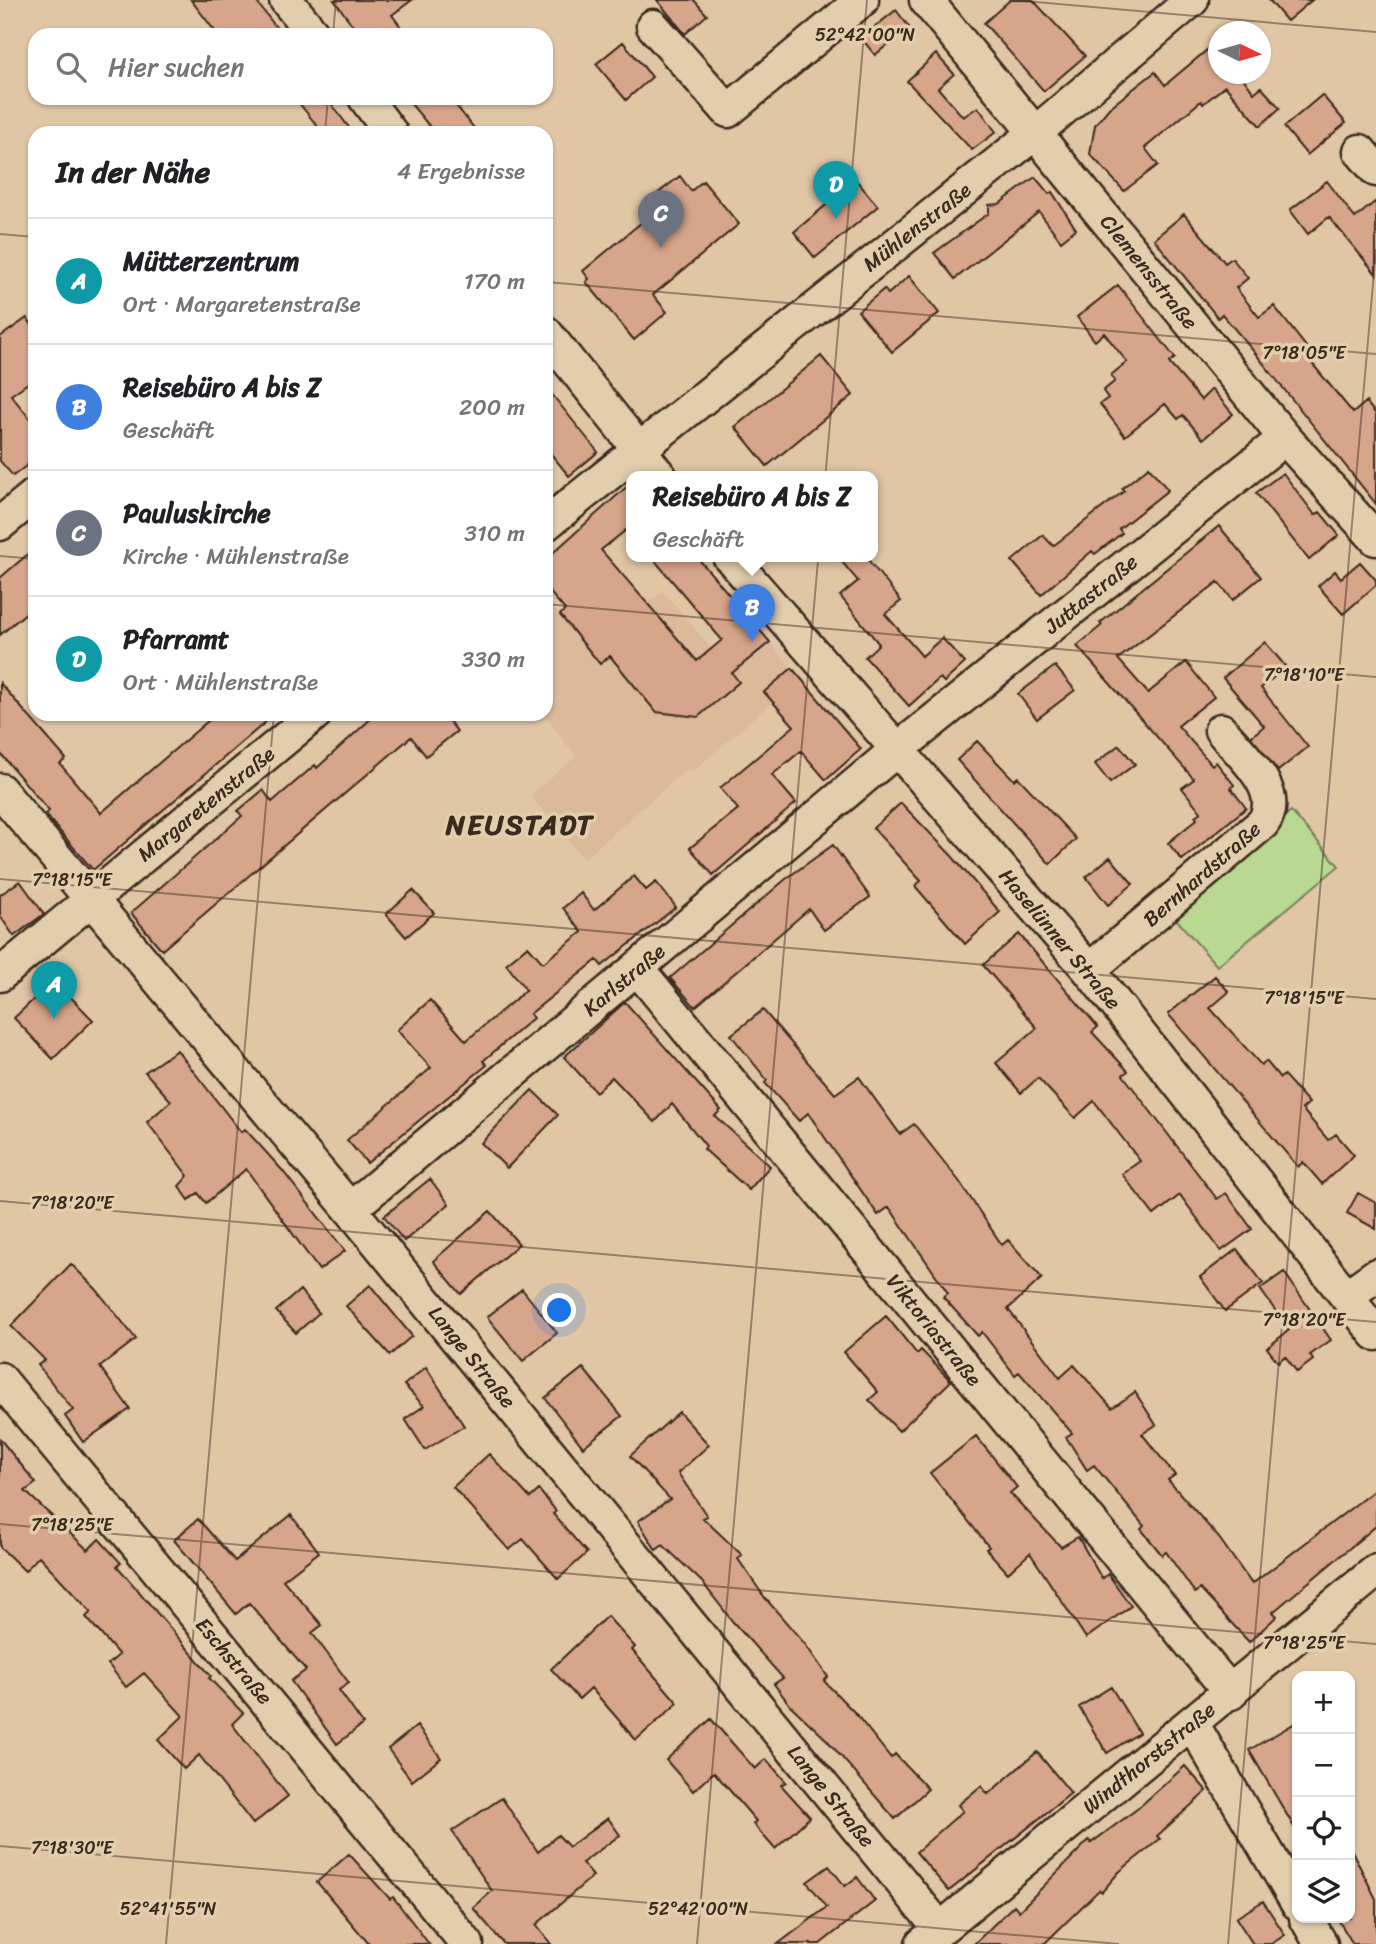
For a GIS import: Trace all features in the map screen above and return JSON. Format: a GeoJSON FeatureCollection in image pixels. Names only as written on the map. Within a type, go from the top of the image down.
{"type":"FeatureCollection","features":[{"type":"Feature","properties":{"kind":"street"},"geometry":{"type":"LineString","coordinates":[[286,0],[308,28]]}},
{"type":"Feature","properties":{"kind":"street"},"geometry":{"type":"LineString","coordinates":[[306,0],[323,28]]}},
{"type":"Feature","properties":{"kind":"street"},"geometry":{"type":"LineString","coordinates":[[653,26],[728,111],[862,0]]}},
{"type":"Feature","properties":{"kind":"street","name":"Clemensstraße"},"geometry":{"type":"LineString","coordinates":[[926,0],[1285,438],[1376,540]]}},
{"type":"Feature","properties":{"kind":"street","name":"Mühlenstraße"},"geometry":{"type":"LineString","coordinates":[[637,449],[1035,133],[1192,0]]}},
{"type":"Feature","properties":{"kind":"street"},"geometry":{"type":"LineString","coordinates":[[370,105],[386,126]]}},
{"type":"Feature","properties":{"kind":"street"},"geometry":{"type":"LineString","coordinates":[[553,342],[656,471]]}},
{"type":"Feature","properties":{"kind":"street","name":"Juttastraße"},"geometry":{"type":"LineString","coordinates":[[897,750],[1285,438]]}},
{"type":"Feature","properties":{"kind":"street"},"geometry":{"type":"LineString","coordinates":[[553,518],[637,449]]}},
{"type":"Feature","properties":{"kind":"street"},"geometry":{"type":"LineString","coordinates":[[0,524],[28,501]]}},
{"type":"Feature","properties":{"kind":"street","name":"Haselünner Straße"},"geometry":{"type":"LineString","coordinates":[[734,562],[1089,970],[1348,1295],[1376,1334]]}},
{"type":"Feature","properties":{"kind":"street","name":"Margaretenstraße"},"geometry":{"type":"LineString","coordinates":[[0,975],[307,721]]}},
{"type":"Feature","properties":{"kind":"street","name":"Bernhardstraße"},"geometry":{"type":"LineString","coordinates":[[1089,970],[1263,823],[1270,814],[1270,797],[1265,785],[1221,730]]}},
{"type":"Feature","properties":{"kind":"street","name":"Karlstraße"},"geometry":{"type":"LineString","coordinates":[[350,1209],[897,750]]}},
{"type":"Feature","properties":{"kind":"street","name":"Lange Straße"},"geometry":{"type":"LineString","coordinates":[[0,790],[350,1209],[931,1936]]}},
{"type":"Feature","properties":{"kind":"street","name":"Viktoriastraße"},"geometry":{"type":"LineString","coordinates":[[637,968],[1231,1692]]}},
{"type":"Feature","properties":{"kind":"street"},"geometry":{"type":"LineString","coordinates":[[1348,1295],[1376,1275]]}},
{"type":"Feature","properties":{"kind":"street","name":"Eschstraße"},"geometry":{"type":"LineString","coordinates":[[0,1379],[467,1944]]}},
{"type":"Feature","properties":{"kind":"street","name":"Windthorststraße"},"geometry":{"type":"LineString","coordinates":[[931,1936],[1376,1571]]}},
{"type":"Feature","properties":{"kind":"street"},"geometry":{"type":"LineString","coordinates":[[1192,1723],[1292,1894]]}},
{"type":"Feature","properties":{"kind":"street"},"geometry":{"type":"LineString","coordinates":[[1309,1923],[1321,1944]]}},
{"type":"Feature","properties":{"kind":"shaded area"},"geometry":{"type":"Polygon","coordinates":[[[616,567],[647,603],[663,591],[733,674],[770,642],[792,668],[765,691],[773,701],[692,772],[687,769],[584,859],[530,795],[576,756],[548,721],[553,721],[553,607],[560,615],[616,567]]]}},
{"type":"Feature","properties":{"kind":"green space"},"geometry":{"type":"Polygon","coordinates":[[[1291,811],[1339,866],[1217,966],[1169,911],[1291,811]]]}},
{"type":"Feature","properties":{"kind":"building"},"geometry":{"type":"Polygon","coordinates":[[[191,0],[255,0],[277,28],[213,28],[191,0]]]}},
{"type":"Feature","properties":{"kind":"building"},"geometry":{"type":"Polygon","coordinates":[[[334,0],[412,0],[392,15],[402,28],[355,28],[334,0]]]}},
{"type":"Feature","properties":{"kind":"building"},"geometry":{"type":"Polygon","coordinates":[[[657,0],[694,0],[707,15],[685,34],[657,0]]]}},
{"type":"Feature","properties":{"kind":"building"},"geometry":{"type":"Polygon","coordinates":[[[1010,0],[1033,0],[1085,56],[1044,91],[984,23],[1010,0]]]}},
{"type":"Feature","properties":{"kind":"building"},"geometry":{"type":"Polygon","coordinates":[[[1269,0],[1312,0],[1287,21],[1269,0]]]}},
{"type":"Feature","properties":{"kind":"building"},"geometry":{"type":"Polygon","coordinates":[[[896,10],[909,27],[875,55],[861,38],[896,10]]]}},
{"type":"Feature","properties":{"kind":"building"},"geometry":{"type":"Polygon","coordinates":[[[623,42],[652,77],[626,100],[596,64],[623,42]]]}},
{"type":"Feature","properties":{"kind":"building"},"geometry":{"type":"Polygon","coordinates":[[[1208,49],[1208,84],[1247,84],[1254,93],[1261,87],[1280,108],[1260,126],[1225,86],[1203,104],[1201,101],[1145,148],[1158,165],[1124,191],[1090,154],[1095,125],[1109,108],[1155,72],[1165,85],[1208,49]]]}},
{"type":"Feature","properties":{"kind":"building"},"geometry":{"type":"Polygon","coordinates":[[[936,54],[954,74],[938,88],[963,117],[978,107],[996,132],[972,150],[907,81],[936,54]]]}},
{"type":"Feature","properties":{"kind":"building"},"geometry":{"type":"Polygon","coordinates":[[[1322,95],[1346,123],[1307,155],[1284,127],[1322,95]]]}},
{"type":"Feature","properties":{"kind":"building"},"geometry":{"type":"Polygon","coordinates":[[[301,105],[332,105],[348,126],[317,126],[301,105]]]}},
{"type":"Feature","properties":{"kind":"building"},"geometry":{"type":"Polygon","coordinates":[[[412,105],[456,105],[472,126],[429,126],[412,105]]]}},
{"type":"Feature","properties":{"kind":"building"},"geometry":{"type":"Polygon","coordinates":[[[680,176],[691,191],[703,181],[739,224],[653,295],[667,312],[634,340],[586,282],[589,279],[583,271],[660,207],[652,198],[680,176]]]}},
{"type":"Feature","properties":{"kind":"building"},"geometry":{"type":"Polygon","coordinates":[[[1035,177],[1049,194],[1052,192],[1076,229],[1061,241],[1039,212],[955,279],[934,253],[989,213],[989,205],[999,204],[1035,177]]]}},
{"type":"Feature","properties":{"kind":"building"},"geometry":{"type":"Polygon","coordinates":[[[856,180],[878,206],[815,258],[794,232],[856,180]]]}},
{"type":"Feature","properties":{"kind":"building"},"geometry":{"type":"Polygon","coordinates":[[[1327,181],[1355,218],[1376,201],[1376,274],[1329,217],[1308,234],[1290,210],[1327,181]]]}},
{"type":"Feature","properties":{"kind":"building"},"geometry":{"type":"Polygon","coordinates":[[[1184,214],[1225,263],[1232,258],[1248,278],[1236,288],[1259,317],[1274,306],[1314,357],[1310,361],[1353,413],[1366,402],[1376,414],[1376,504],[1255,353],[1222,314],[1218,318],[1154,239],[1184,214]]]}},
{"type":"Feature","properties":{"kind":"building"},"geometry":{"type":"Polygon","coordinates":[[[909,276],[939,313],[892,352],[858,311],[884,289],[888,294],[909,276]]]}},
{"type":"Feature","properties":{"kind":"building"},"geometry":{"type":"Polygon","coordinates":[[[1118,285],[1175,358],[1169,363],[1201,400],[1212,389],[1233,414],[1203,439],[1183,415],[1178,419],[1165,404],[1125,436],[1100,404],[1108,398],[1103,391],[1115,381],[1111,375],[1127,362],[1104,333],[1095,341],[1077,317],[1118,285]]]}},
{"type":"Feature","properties":{"kind":"building"},"geometry":{"type":"Polygon","coordinates":[[[28,319],[28,383],[11,395],[28,416],[28,464],[13,476],[0,461],[0,337],[28,319]]]}},
{"type":"Feature","properties":{"kind":"building"},"geometry":{"type":"Polygon","coordinates":[[[821,356],[853,395],[767,466],[735,427],[821,356]]]}},
{"type":"Feature","properties":{"kind":"building"},"geometry":{"type":"Polygon","coordinates":[[[553,396],[598,452],[569,476],[553,457],[553,396]]]}},
{"type":"Feature","properties":{"kind":"building"},"geometry":{"type":"Polygon","coordinates":[[[1149,467],[1168,490],[1119,529],[1122,533],[1095,554],[1092,551],[1041,595],[1012,561],[1043,535],[1053,546],[1124,491],[1122,488],[1149,467]]]}},
{"type":"Feature","properties":{"kind":"building"},"geometry":{"type":"Polygon","coordinates":[[[1283,473],[1315,515],[1320,512],[1339,535],[1309,560],[1256,493],[1283,473]]]}},
{"type":"Feature","properties":{"kind":"building"},"geometry":{"type":"Polygon","coordinates":[[[626,487],[626,530],[601,550],[697,661],[722,640],[656,562],[701,562],[770,642],[732,673],[739,682],[698,717],[656,712],[610,656],[600,664],[560,615],[565,610],[553,596],[553,553],[626,487]]]}},
{"type":"Feature","properties":{"kind":"building"},"geometry":{"type":"Polygon","coordinates":[[[1219,526],[1261,577],[1233,600],[1218,582],[1118,659],[1148,693],[1186,662],[1214,697],[1178,726],[1212,765],[1216,762],[1234,785],[1231,788],[1246,808],[1182,860],[1168,843],[1197,819],[1195,816],[1201,812],[1182,788],[1194,779],[1077,646],[1102,625],[1100,623],[1219,526]]]}},
{"type":"Feature","properties":{"kind":"building"},"geometry":{"type":"Polygon","coordinates":[[[28,554],[28,611],[0,635],[0,578],[28,554]]]}},
{"type":"Feature","properties":{"kind":"building"},"geometry":{"type":"Polygon","coordinates":[[[842,562],[870,562],[901,601],[885,614],[922,656],[942,638],[965,663],[944,682],[940,678],[909,706],[865,657],[879,644],[840,596],[858,581],[842,562]]]}},
{"type":"Feature","properties":{"kind":"building"},"geometry":{"type":"Polygon","coordinates":[[[1360,562],[1376,580],[1376,585],[1343,614],[1318,586],[1335,571],[1341,578],[1360,562]]]}},
{"type":"Feature","properties":{"kind":"building"},"geometry":{"type":"Polygon","coordinates":[[[1265,642],[1286,667],[1261,688],[1308,747],[1278,771],[1251,737],[1264,726],[1223,678],[1265,642]]]}},
{"type":"Feature","properties":{"kind":"building"},"geometry":{"type":"Polygon","coordinates":[[[1055,666],[1075,690],[1037,719],[1018,694],[1055,666]]]}},
{"type":"Feature","properties":{"kind":"building"},"geometry":{"type":"Polygon","coordinates":[[[792,668],[861,749],[826,780],[801,751],[772,775],[796,803],[713,875],[690,848],[738,809],[720,788],[794,726],[764,692],[792,668]]]}},
{"type":"Feature","properties":{"kind":"building"},"geometry":{"type":"Polygon","coordinates":[[[0,683],[28,715],[28,721],[33,721],[66,759],[60,764],[101,813],[208,721],[267,721],[93,870],[45,814],[49,811],[0,753],[0,683]]]}},
{"type":"Feature","properties":{"kind":"building"},"geometry":{"type":"Polygon","coordinates":[[[368,721],[449,721],[457,731],[426,756],[411,737],[162,950],[131,913],[242,816],[238,811],[263,790],[272,802],[315,765],[317,768],[368,721]]]}},
{"type":"Feature","properties":{"kind":"building"},"geometry":{"type":"Polygon","coordinates":[[[977,741],[1014,780],[1018,777],[1076,839],[1050,864],[957,760],[977,741]]]}},
{"type":"Feature","properties":{"kind":"building"},"geometry":{"type":"Polygon","coordinates":[[[1119,745],[1135,764],[1110,783],[1095,764],[1119,745]]]}},
{"type":"Feature","properties":{"kind":"building"},"geometry":{"type":"Polygon","coordinates":[[[901,803],[1000,912],[965,944],[915,886],[921,881],[873,828],[901,803]]]}},
{"type":"Feature","properties":{"kind":"building"},"geometry":{"type":"Polygon","coordinates":[[[833,845],[870,897],[824,930],[809,909],[695,1007],[670,978],[787,878],[833,845]]]}},
{"type":"Feature","properties":{"kind":"building"},"geometry":{"type":"Polygon","coordinates":[[[1110,857],[1133,884],[1108,905],[1086,877],[1110,857]]]}},
{"type":"Feature","properties":{"kind":"building"},"geometry":{"type":"Polygon","coordinates":[[[634,876],[646,890],[656,882],[676,907],[602,966],[597,960],[530,1014],[533,1018],[483,1061],[487,1065],[367,1163],[347,1140],[431,1068],[397,1030],[430,1000],[466,1041],[526,990],[506,964],[528,946],[543,963],[582,932],[563,908],[581,893],[594,910],[634,876]]]}},
{"type":"Feature","properties":{"kind":"building"},"geometry":{"type":"Polygon","coordinates":[[[20,881],[44,914],[14,936],[0,916],[0,895],[20,881]]]}},
{"type":"Feature","properties":{"kind":"building"},"geometry":{"type":"Polygon","coordinates":[[[413,890],[434,913],[406,937],[386,914],[413,890]]]}},
{"type":"Feature","properties":{"kind":"building"},"geometry":{"type":"Polygon","coordinates":[[[1019,934],[1098,1027],[1092,1032],[1128,1071],[1123,1075],[1217,1199],[1226,1193],[1252,1229],[1221,1251],[1180,1195],[1154,1215],[1122,1174],[1140,1161],[1094,1101],[1075,1118],[1038,1078],[1021,1093],[996,1063],[1037,1028],[983,965],[1019,934]]]}},
{"type":"Feature","properties":{"kind":"building"},"geometry":{"type":"Polygon","coordinates":[[[1215,976],[1229,992],[1210,1008],[1261,1065],[1266,1061],[1280,1078],[1284,1075],[1309,1103],[1302,1109],[1328,1140],[1336,1134],[1354,1155],[1322,1184],[1303,1162],[1298,1167],[1168,1014],[1215,976]]]}},
{"type":"Feature","properties":{"kind":"building"},"geometry":{"type":"Polygon","coordinates":[[[54,980],[93,1020],[53,1059],[14,1018],[54,980]]]}},
{"type":"Feature","properties":{"kind":"building"},"geometry":{"type":"Polygon","coordinates":[[[625,1002],[721,1110],[715,1116],[770,1166],[749,1190],[704,1149],[706,1146],[672,1104],[655,1122],[612,1077],[596,1092],[564,1057],[625,1002]]]}},
{"type":"Feature","properties":{"kind":"building"},"geometry":{"type":"Polygon","coordinates":[[[763,1010],[835,1094],[859,1077],[900,1134],[914,1124],[959,1181],[1002,1245],[1008,1240],[1042,1278],[1008,1309],[1060,1378],[1074,1365],[1112,1408],[1135,1392],[1156,1425],[1142,1434],[1175,1475],[1168,1480],[1219,1538],[1252,1584],[1376,1489],[1376,1526],[1273,1612],[1277,1616],[1249,1642],[1200,1589],[1195,1593],[1166,1552],[1162,1555],[1141,1529],[1144,1526],[1094,1465],[1087,1470],[1066,1437],[1072,1433],[1019,1372],[1015,1375],[982,1332],[978,1336],[943,1297],[948,1293],[889,1207],[878,1215],[808,1113],[799,1121],[765,1083],[767,1080],[731,1035],[763,1010]]]}},
{"type":"Feature","properties":{"kind":"building"},"geometry":{"type":"Polygon","coordinates":[[[177,1050],[241,1132],[245,1129],[282,1170],[345,1251],[319,1270],[246,1169],[206,1203],[198,1193],[189,1200],[179,1186],[188,1176],[147,1122],[171,1101],[145,1072],[177,1050]]]}},
{"type":"Feature","properties":{"kind":"building"},"geometry":{"type":"Polygon","coordinates":[[[532,1090],[558,1115],[507,1168],[481,1143],[532,1090]]]}},
{"type":"Feature","properties":{"kind":"building"},"geometry":{"type":"Polygon","coordinates":[[[430,1179],[449,1204],[404,1241],[384,1216],[430,1179]]]}},
{"type":"Feature","properties":{"kind":"building"},"geometry":{"type":"Polygon","coordinates":[[[1358,1193],[1376,1203],[1376,1229],[1347,1213],[1358,1193]]]}},
{"type":"Feature","properties":{"kind":"building"},"geometry":{"type":"Polygon","coordinates":[[[490,1211],[519,1244],[461,1294],[433,1261],[490,1211]]]}},
{"type":"Feature","properties":{"kind":"building"},"geometry":{"type":"Polygon","coordinates":[[[1237,1249],[1263,1283],[1225,1311],[1200,1277],[1237,1249]]]}},
{"type":"Feature","properties":{"kind":"building"},"geometry":{"type":"Polygon","coordinates":[[[71,1264],[96,1289],[136,1339],[100,1367],[130,1409],[83,1442],[65,1416],[73,1410],[38,1365],[45,1360],[11,1326],[71,1264]]]}},
{"type":"Feature","properties":{"kind":"building"},"geometry":{"type":"Polygon","coordinates":[[[1284,1272],[1331,1340],[1310,1355],[1313,1360],[1297,1372],[1285,1356],[1278,1362],[1267,1348],[1289,1330],[1260,1289],[1284,1272]]]}},
{"type":"Feature","properties":{"kind":"building"},"geometry":{"type":"Polygon","coordinates":[[[370,1285],[412,1336],[390,1355],[346,1306],[370,1285]]]}},
{"type":"Feature","properties":{"kind":"building"},"geometry":{"type":"Polygon","coordinates":[[[522,1289],[557,1333],[523,1361],[487,1317],[522,1289]]]}},
{"type":"Feature","properties":{"kind":"building"},"geometry":{"type":"Polygon","coordinates":[[[300,1290],[319,1313],[296,1333],[276,1311],[300,1290]]]}},
{"type":"Feature","properties":{"kind":"building"},"geometry":{"type":"Polygon","coordinates":[[[886,1316],[917,1354],[921,1350],[951,1381],[899,1431],[869,1400],[878,1392],[844,1352],[886,1316]]]}},
{"type":"Feature","properties":{"kind":"building"},"geometry":{"type":"Polygon","coordinates":[[[426,1367],[464,1426],[425,1450],[405,1419],[424,1406],[404,1385],[426,1367]]]}},
{"type":"Feature","properties":{"kind":"building"},"geometry":{"type":"Polygon","coordinates":[[[583,1368],[622,1416],[583,1447],[545,1398],[583,1368]]]}},
{"type":"Feature","properties":{"kind":"building"},"geometry":{"type":"Polygon","coordinates":[[[679,1412],[709,1445],[678,1473],[707,1516],[703,1518],[742,1555],[738,1559],[765,1598],[805,1644],[828,1677],[824,1681],[855,1713],[891,1758],[895,1754],[928,1789],[895,1819],[827,1740],[790,1705],[774,1684],[783,1678],[733,1622],[702,1582],[663,1545],[656,1550],[638,1521],[670,1499],[630,1456],[679,1412]]]}},
{"type":"Feature","properties":{"kind":"building"},"geometry":{"type":"Polygon","coordinates":[[[976,1436],[1017,1487],[1010,1493],[1061,1547],[1078,1537],[1102,1579],[1108,1574],[1131,1606],[1086,1638],[1030,1553],[1008,1573],[986,1549],[989,1547],[930,1473],[976,1436]]]}},
{"type":"Feature","properties":{"kind":"building"},"geometry":{"type":"Polygon","coordinates":[[[0,1439],[36,1483],[25,1491],[88,1550],[99,1539],[121,1563],[117,1566],[211,1676],[209,1678],[243,1713],[232,1724],[288,1796],[253,1824],[199,1755],[184,1769],[158,1740],[183,1716],[144,1673],[126,1687],[108,1664],[119,1655],[86,1617],[91,1612],[39,1556],[25,1571],[0,1547],[0,1439]]]}},
{"type":"Feature","properties":{"kind":"building"},"geometry":{"type":"Polygon","coordinates":[[[489,1454],[530,1498],[539,1490],[556,1511],[553,1514],[587,1553],[558,1579],[523,1539],[509,1550],[453,1487],[489,1454]]]}},
{"type":"Feature","properties":{"kind":"building"},"geometry":{"type":"Polygon","coordinates":[[[291,1515],[319,1552],[283,1580],[322,1625],[312,1633],[349,1683],[339,1690],[363,1724],[337,1744],[291,1681],[306,1670],[249,1603],[236,1614],[174,1540],[198,1519],[235,1561],[291,1515]]]}},
{"type":"Feature","properties":{"kind":"building"},"geometry":{"type":"Polygon","coordinates":[[[607,1616],[635,1647],[632,1650],[678,1703],[636,1740],[591,1688],[579,1699],[551,1669],[607,1616]]]}},
{"type":"Feature","properties":{"kind":"building"},"geometry":{"type":"Polygon","coordinates":[[[1111,1687],[1139,1733],[1107,1753],[1079,1707],[1111,1687]]]}},
{"type":"Feature","properties":{"kind":"building"},"geometry":{"type":"Polygon","coordinates":[[[711,1719],[755,1769],[766,1759],[786,1782],[781,1785],[810,1817],[775,1849],[753,1824],[756,1821],[714,1772],[693,1791],[666,1760],[711,1719]]]}},
{"type":"Feature","properties":{"kind":"building"},"geometry":{"type":"Polygon","coordinates":[[[1292,1725],[1292,1823],[1249,1750],[1292,1725]]]}},
{"type":"Feature","properties":{"kind":"building"},"geometry":{"type":"Polygon","coordinates":[[[417,1726],[441,1758],[412,1781],[388,1749],[417,1726]]]}},
{"type":"Feature","properties":{"kind":"building"},"geometry":{"type":"Polygon","coordinates":[[[1037,1752],[1071,1793],[949,1891],[916,1852],[963,1811],[958,1805],[981,1786],[988,1794],[1037,1752]]]}},
{"type":"Feature","properties":{"kind":"building"},"geometry":{"type":"Polygon","coordinates":[[[1185,1766],[1207,1791],[1157,1836],[1160,1839],[1119,1872],[1102,1892],[1099,1890],[1044,1944],[974,1944],[1014,1905],[1019,1911],[1089,1840],[1091,1843],[1137,1809],[1185,1766]]]}},
{"type":"Feature","properties":{"kind":"building"},"geometry":{"type":"Polygon","coordinates":[[[502,1798],[538,1852],[558,1835],[569,1847],[608,1818],[620,1835],[582,1863],[593,1876],[536,1925],[551,1944],[504,1944],[473,1908],[492,1891],[452,1831],[502,1798]]]}},
{"type":"Feature","properties":{"kind":"building"},"geometry":{"type":"Polygon","coordinates":[[[349,1854],[390,1899],[393,1897],[429,1944],[369,1944],[317,1882],[349,1854]]]}},
{"type":"Feature","properties":{"kind":"building"},"geometry":{"type":"Polygon","coordinates":[[[1355,1857],[1376,1899],[1376,1944],[1353,1944],[1340,1923],[1355,1923],[1355,1857]]]}},
{"type":"Feature","properties":{"kind":"building"},"geometry":{"type":"Polygon","coordinates":[[[829,1866],[845,1886],[857,1877],[875,1901],[820,1944],[778,1944],[827,1907],[807,1882],[829,1866]]]}},
{"type":"Feature","properties":{"kind":"building"},"geometry":{"type":"Polygon","coordinates":[[[1263,1901],[1285,1935],[1271,1944],[1253,1944],[1236,1918],[1263,1901]]]}},
{"type":"Feature","properties":{"kind":"place","name":"Pfarramt"},"geometry":{"type":"Point","coordinates":[836,219]}},
{"type":"Feature","properties":{"kind":"place","name":"Pauluskirche"},"geometry":{"type":"Point","coordinates":[661,248]}},
{"type":"Feature","properties":{"kind":"place","name":"Reisebüro A bis Z"},"geometry":{"type":"Point","coordinates":[752,642]}},
{"type":"Feature","properties":{"kind":"place","name":"Mütterzentrum"},"geometry":{"type":"Point","coordinates":[54,1019]}},
{"type":"Feature","properties":{"kind":"district","name":"NEUSTADT"},"geometry":{"type":"Point","coordinates":[520,824]}}]}
